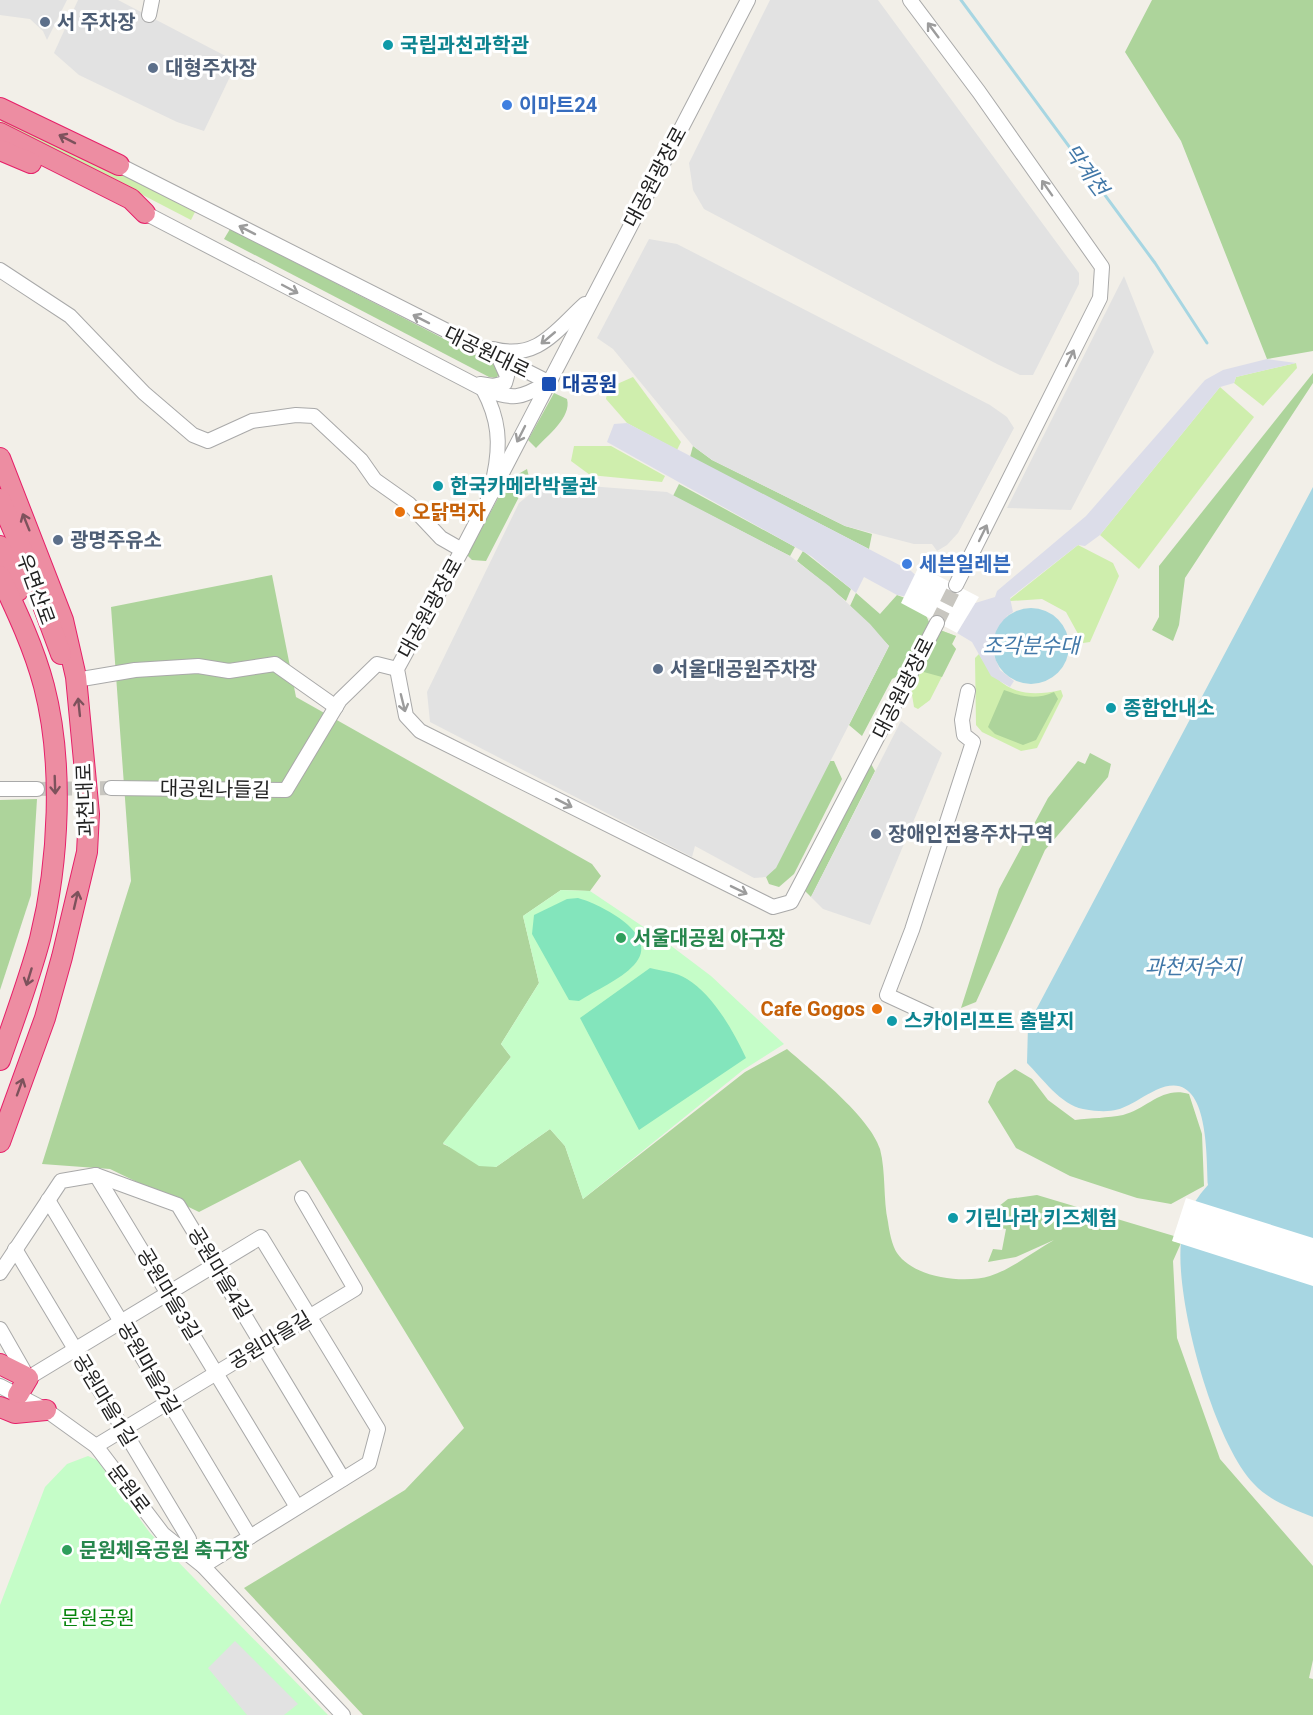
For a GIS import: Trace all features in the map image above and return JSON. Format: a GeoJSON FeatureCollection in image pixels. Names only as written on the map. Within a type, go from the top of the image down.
{"type":"FeatureCollection","features":[{"type":"Feature","properties":{"kind":"highway"},"geometry":{"type":"LineString","coordinates":[[0,98],[27,120]]}},
{"type":"Feature","properties":{"kind":"highway"},"geometry":{"type":"LineString","coordinates":[[0,108],[119,165]]}},
{"type":"Feature","properties":{"kind":"highway"},"geometry":{"type":"LineString","coordinates":[[0,133],[131,199],[145,213]]}},
{"type":"Feature","properties":{"kind":"highway"},"geometry":{"type":"LineString","coordinates":[[0,150],[145,213]]}},
{"type":"Feature","properties":{"kind":"highway","name":"과천대로"},"geometry":{"type":"LineString","coordinates":[[0,458],[63,620],[76,678],[89,814],[87,852],[45,1018],[0,1142]]}},
{"type":"Feature","properties":{"kind":"highway","name":"우면산로"},"geometry":{"type":"LineString","coordinates":[[0,499],[25,557],[59,650],[76,678]]}},
{"type":"Feature","properties":{"kind":"highway","name":"우면산로"},"geometry":{"type":"LineString","coordinates":[[0,546],[42,653],[44,685]]}},
{"type":"Feature","properties":{"kind":"highway","name":"과천대로"},"geometry":{"type":"LineString","coordinates":[[0,576],[19,617],[44,685],[53,750],[55,823],[53,860],[40,937],[28,981],[0,1060]]}},
{"type":"Feature","properties":{"kind":"highway"},"geometry":{"type":"LineString","coordinates":[[0,1364],[23,1387]]}},
{"type":"Feature","properties":{"kind":"highway"},"geometry":{"type":"LineString","coordinates":[[0,1407],[15,1413],[46,1410]]}},
{"type":"Feature","properties":{"kind":"street"},"geometry":{"type":"LineString","coordinates":[[149,15],[152,0]]}},
{"type":"Feature","properties":{"kind":"street"},"geometry":{"type":"LineString","coordinates":[[745,6],[757,0]]}},
{"type":"Feature","properties":{"kind":"street"},"geometry":{"type":"LineString","coordinates":[[910,0],[979,92],[1102,267],[1100,298],[957,585]]}},
{"type":"Feature","properties":{"kind":"street","name":"대공원광장로"},"geometry":{"type":"LineString","coordinates":[[745,6],[591,298],[462,550],[397,669],[406,716],[420,730],[773,907],[791,902],[938,623]]}},
{"type":"Feature","properties":{"kind":"street","name":"대공원대로"},"geometry":{"type":"LineString","coordinates":[[119,165],[548,382]]}},
{"type":"Feature","properties":{"kind":"street","name":"대공원대로"},"geometry":{"type":"LineString","coordinates":[[145,213],[466,382],[505,397],[523,397],[548,382]]}},
{"type":"Feature","properties":{"kind":"street"},"geometry":{"type":"LineString","coordinates":[[0,270],[70,316],[144,393],[193,435],[208,441],[252,421],[296,415],[314,416],[361,460],[375,480],[409,504],[441,538],[462,550]]}},
{"type":"Feature","properties":{"kind":"street"},"geometry":{"type":"LineString","coordinates":[[468,343],[500,351],[526,352],[546,342],[591,298]]}},
{"type":"Feature","properties":{"kind":"street"},"geometry":{"type":"LineString","coordinates":[[466,382],[493,386],[505,383],[507,376],[498,356]]}},
{"type":"Feature","properties":{"kind":"street"},"geometry":{"type":"LineString","coordinates":[[483,389],[496,416],[499,452],[488,499]]}},
{"type":"Feature","properties":{"kind":"street"},"geometry":{"type":"LineString","coordinates":[[76,678],[146,669],[198,666],[230,671],[275,664],[336,706]]}},
{"type":"Feature","properties":{"kind":"street","name":"대공원나들길"},"geometry":{"type":"LineString","coordinates":[[111,788],[286,790],[336,706],[377,664],[397,669]]}},
{"type":"Feature","properties":{"kind":"street"},"geometry":{"type":"LineString","coordinates":[[939,1019],[887,995],[912,930],[973,742],[964,735],[962,720],[968,691]]}},
{"type":"Feature","properties":{"kind":"street"},"geometry":{"type":"LineString","coordinates":[[0,789],[37,789]]}},
{"type":"Feature","properties":{"kind":"street"},"geometry":{"type":"LineString","coordinates":[[0,1272],[61,1181],[96,1175]]}},
{"type":"Feature","properties":{"kind":"street","name":"공원마을4길"},"geometry":{"type":"LineString","coordinates":[[96,1175],[178,1205],[343,1479]]}},
{"type":"Feature","properties":{"kind":"street","name":"공원마을3길"},"geometry":{"type":"LineString","coordinates":[[96,1175],[297,1508]]}},
{"type":"Feature","properties":{"kind":"street","name":"공원마을길"},"geometry":{"type":"LineString","coordinates":[[96,1446],[355,1289],[302,1198]]}},
{"type":"Feature","properties":{"kind":"street","name":"공원마을2길"},"geometry":{"type":"LineString","coordinates":[[48,1200],[250,1537]]}},
{"type":"Feature","properties":{"kind":"street"},"geometry":{"type":"LineString","coordinates":[[0,1329],[23,1387],[74,1349],[261,1237],[378,1429],[369,1463],[203,1566]]}},
{"type":"Feature","properties":{"kind":"street","name":"공원마을1길"},"geometry":{"type":"LineString","coordinates":[[15,1249],[189,1539],[185,1551]]}},
{"type":"Feature","properties":{"kind":"street","name":"문원로"},"geometry":{"type":"LineString","coordinates":[[0,1386],[23,1387],[46,1410],[96,1446],[163,1534],[203,1566],[343,1715]]}},
{"type":"Feature","properties":{"kind":"green space"},"geometry":{"type":"Polygon","coordinates":[[[1152,0],[1313,0],[1313,351],[1267,359],[1181,141],[1125,52],[1152,0]]]}},
{"type":"Feature","properties":{"kind":"green space"},"geometry":{"type":"Polygon","coordinates":[[[0,112],[195,212],[191,220],[0,121],[0,112]]]}},
{"type":"Feature","properties":{"kind":"green space"},"geometry":{"type":"Polygon","coordinates":[[[230,229],[497,366],[500,373],[496,378],[489,377],[224,239],[230,229]]]}},
{"type":"Feature","properties":{"kind":"green space"},"geometry":{"type":"Polygon","coordinates":[[[1296,363],[1297,368],[1263,406],[1234,383],[1236,377],[1296,363]]]}},
{"type":"Feature","properties":{"kind":"green space"},"geometry":{"type":"Polygon","coordinates":[[[1313,373],[1313,383],[1185,578],[1179,625],[1173,641],[1152,630],[1159,617],[1159,566],[1313,373]]]}},
{"type":"Feature","properties":{"kind":"green space"},"geometry":{"type":"Polygon","coordinates":[[[633,377],[681,442],[677,450],[627,423],[606,399],[608,388],[633,377]]]}},
{"type":"Feature","properties":{"kind":"green space"},"geometry":{"type":"Polygon","coordinates":[[[1220,387],[1254,417],[1139,569],[1100,535],[1220,387]]]}},
{"type":"Feature","properties":{"kind":"green space"},"geometry":{"type":"Polygon","coordinates":[[[554,393],[567,399],[566,413],[558,426],[536,448],[528,440],[554,393]]]}},
{"type":"Feature","properties":{"kind":"green space"},"geometry":{"type":"Polygon","coordinates":[[[574,446],[611,446],[665,476],[662,482],[590,475],[571,461],[574,446]]]}},
{"type":"Feature","properties":{"kind":"green space"},"geometry":{"type":"Polygon","coordinates":[[[693,446],[712,460],[845,526],[872,534],[869,549],[690,457],[693,446]]]}},
{"type":"Feature","properties":{"kind":"green space"},"geometry":{"type":"Polygon","coordinates":[[[527,469],[531,485],[520,495],[486,561],[472,560],[467,555],[508,480],[527,469]]]}},
{"type":"Feature","properties":{"kind":"green space"},"geometry":{"type":"Polygon","coordinates":[[[679,484],[795,547],[790,556],[673,496],[679,484]]]}},
{"type":"Feature","properties":{"kind":"green space"},"geometry":{"type":"Polygon","coordinates":[[[1078,545],[1113,563],[1119,576],[1090,642],[1083,643],[1066,612],[1042,599],[1010,601],[1078,545]]]}},
{"type":"Feature","properties":{"kind":"green space"},"geometry":{"type":"Polygon","coordinates":[[[803,551],[851,589],[846,601],[797,561],[803,551]]]}},
{"type":"Feature","properties":{"kind":"green space"},"geometry":{"type":"Polygon","coordinates":[[[272,575],[296,697],[592,864],[601,876],[590,891],[561,890],[523,916],[539,983],[501,1044],[511,1057],[443,1144],[496,1167],[550,1129],[565,1146],[583,1199],[745,1072],[787,1049],[853,1109],[874,1136],[882,1158],[886,1213],[892,1242],[897,1253],[915,1268],[940,1277],[967,1279],[990,1276],[1015,1264],[1054,1240],[1016,1257],[988,1262],[993,1249],[1002,1250],[1006,1229],[997,1227],[999,1218],[989,1214],[1008,1199],[1037,1195],[1174,1236],[1173,1241],[1181,1243],[1173,1261],[1177,1338],[1220,1459],[1313,1566],[1313,1660],[1309,1678],[1313,1679],[1313,1715],[363,1715],[244,1588],[405,1490],[464,1428],[300,1160],[199,1212],[110,1169],[42,1164],[131,881],[111,607],[272,575]]]}},
{"type":"Feature","properties":{"kind":"green space"},"geometry":{"type":"Polygon","coordinates":[[[856,593],[880,614],[897,595],[921,604],[929,622],[904,673],[892,679],[862,736],[849,725],[889,646],[850,606],[856,593]]]}},
{"type":"Feature","properties":{"kind":"green space"},"geometry":{"type":"Polygon","coordinates":[[[940,630],[956,636],[952,644],[956,649],[930,700],[918,709],[914,707],[911,689],[940,630]]]}},
{"type":"Feature","properties":{"kind":"green space"},"geometry":{"type":"Polygon","coordinates":[[[940,630],[956,636],[952,644],[956,649],[942,677],[920,671],[940,630]]]}},
{"type":"Feature","properties":{"kind":"green space"},"geometry":{"type":"Polygon","coordinates":[[[979,654],[995,676],[1012,689],[1034,693],[1061,690],[1063,696],[1037,748],[1021,751],[982,732],[976,725],[975,658],[979,654]]]}},
{"type":"Feature","properties":{"kind":"green space"},"geometry":{"type":"Polygon","coordinates":[[[1004,690],[1029,697],[1054,692],[1058,699],[1036,740],[1023,745],[995,734],[988,727],[1004,690]]]}},
{"type":"Feature","properties":{"kind":"green space"},"geometry":{"type":"Polygon","coordinates":[[[1090,753],[1111,764],[1108,777],[1045,850],[976,1002],[961,1008],[999,889],[1048,798],[1078,761],[1085,764],[1090,753]]]}},
{"type":"Feature","properties":{"kind":"green space"},"geometry":{"type":"Polygon","coordinates":[[[830,761],[834,761],[842,779],[794,874],[779,887],[769,884],[766,877],[830,761]]]}},
{"type":"Feature","properties":{"kind":"green space"},"geometry":{"type":"Polygon","coordinates":[[[870,762],[875,771],[811,897],[804,890],[870,762]]]}},
{"type":"Feature","properties":{"kind":"green space"},"geometry":{"type":"Polygon","coordinates":[[[37,799],[31,895],[0,990],[0,800],[37,799]]]}},
{"type":"Feature","properties":{"kind":"green space","name":"서울대공원 야구장"},"geometry":{"type":"Polygon","coordinates":[[[561,890],[590,891],[666,942],[711,976],[784,1044],[743,1070],[583,1199],[565,1146],[550,1129],[496,1167],[479,1166],[443,1143],[511,1057],[501,1044],[539,983],[523,916],[561,890]]]}},
{"type":"Feature","properties":{"kind":"green space"},"geometry":{"type":"Polygon","coordinates":[[[578,898],[600,907],[625,922],[635,932],[641,943],[641,954],[634,965],[579,1001],[569,1000],[532,934],[534,915],[567,899],[578,898]]]}},
{"type":"Feature","properties":{"kind":"green space"},"geometry":{"type":"Polygon","coordinates":[[[650,968],[683,977],[705,994],[728,1025],[746,1058],[639,1130],[580,1018],[650,968]]]}},
{"type":"Feature","properties":{"kind":"green space"},"geometry":{"type":"Polygon","coordinates":[[[1015,1069],[1032,1079],[1048,1100],[1075,1120],[1123,1115],[1171,1093],[1189,1094],[1202,1134],[1204,1186],[1171,1204],[1137,1198],[1070,1176],[1016,1148],[988,1102],[997,1082],[1015,1069]]]}},
{"type":"Feature","properties":{"kind":"green space","name":"문원공원"},"geometry":{"type":"Polygon","coordinates":[[[88,1456],[97,1460],[150,1533],[328,1715],[0,1715],[0,1605],[45,1487],[67,1464],[88,1456]]]}},
{"type":"Feature","properties":{"kind":"shaded area","name":"서 주차장"},"geometry":{"type":"Polygon","coordinates":[[[0,0],[67,0],[47,40],[43,31],[30,19],[0,15],[0,0]]]}},
{"type":"Feature","properties":{"kind":"shaded area","name":"대형주차장"},"geometry":{"type":"Polygon","coordinates":[[[78,0],[118,0],[237,62],[204,131],[177,122],[79,75],[54,53],[78,0]]]}},
{"type":"Feature","properties":{"kind":"shaded area"},"geometry":{"type":"Polygon","coordinates":[[[770,0],[878,0],[1079,273],[1079,284],[1033,375],[1020,375],[997,364],[704,209],[693,190],[689,163],[770,0]]]}},
{"type":"Feature","properties":{"kind":"shaded area"},"geometry":{"type":"Polygon","coordinates":[[[649,239],[677,244],[990,405],[1007,417],[1014,428],[958,533],[947,545],[937,551],[932,544],[914,544],[845,526],[712,460],[693,446],[613,349],[597,338],[649,239]]]}},
{"type":"Feature","properties":{"kind":"shaded area"},"geometry":{"type":"Polygon","coordinates":[[[1124,276],[1154,352],[1071,510],[1007,508],[1124,276]]]}},
{"type":"Feature","properties":{"kind":"shaded area"},"geometry":{"type":"Polygon","coordinates":[[[1267,359],[1296,363],[1236,377],[1234,383],[1220,387],[1100,535],[1085,546],[1078,545],[1010,598],[1013,612],[1007,616],[993,653],[1000,670],[1014,681],[1010,687],[991,676],[972,642],[957,633],[963,622],[914,598],[897,595],[864,577],[856,593],[811,556],[607,442],[614,424],[627,423],[911,571],[923,582],[972,604],[995,597],[997,591],[1086,516],[1205,380],[1223,370],[1267,359]]]}},
{"type":"Feature","properties":{"kind":"shaded area","name":"서울대공원주차장"},"geometry":{"type":"Polygon","coordinates":[[[562,484],[667,492],[790,556],[829,586],[870,624],[889,646],[776,868],[766,877],[754,878],[695,846],[692,857],[430,722],[427,692],[519,503],[530,494],[562,484]]]}},
{"type":"Feature","properties":{"kind":"shaded area","name":"장애인전용주차구역"},"geometry":{"type":"Polygon","coordinates":[[[901,721],[942,753],[870,925],[823,909],[811,897],[901,721]]]}},
{"type":"Feature","properties":{"kind":"shaded area"},"geometry":{"type":"Polygon","coordinates":[[[235,1641],[298,1704],[284,1715],[247,1715],[208,1668],[235,1641]]]}},
{"type":"Feature","properties":{"kind":"water","name":"과천저수지"},"geometry":{"type":"Polygon","coordinates":[[[1313,487],[1313,1517],[1274,1500],[1254,1484],[1239,1464],[1224,1436],[1200,1369],[1184,1298],[1181,1267],[1181,1242],[1186,1219],[1198,1197],[1208,1185],[1205,1135],[1202,1116],[1196,1101],[1187,1090],[1174,1085],[1156,1090],[1123,1108],[1107,1111],[1083,1109],[1060,1097],[1027,1063],[1028,1025],[1313,487]]]}},
{"type":"Feature","properties":{"kind":"water","name":"조각분수대"},"geometry":{"type":"Polygon","coordinates":[[[1024,608],[1038,608],[1052,614],[1063,625],[1069,639],[1066,661],[1058,673],[1038,684],[1024,684],[1010,678],[999,667],[993,653],[993,639],[999,625],[1010,614],[1024,608]]]}},
{"type":"Feature","properties":{"kind":"pier"},"geometry":{"type":"Polygon","coordinates":[[[919,566],[979,597],[957,633],[901,603],[919,566]]]}},
{"type":"Feature","properties":{"kind":"pier"},"geometry":{"type":"Polygon","coordinates":[[[1186,1198],[1313,1238],[1313,1286],[1172,1241],[1186,1198]]]}},
{"type":"Feature","properties":{"kind":"waterway","name":"막계천"},"geometry":{"type":"LineString","coordinates":[[961,0],[1155,263],[1207,343]]}},
{"type":"Feature","properties":{"kind":"tunnel"},"geometry":{"type":"LineString","coordinates":[[937,623],[956,585]]}},
{"type":"Feature","properties":{"kind":"tunnel"},"geometry":{"type":"LineString","coordinates":[[37,789],[111,788]]}},
{"type":"Feature","properties":{"kind":"place","name":"서 주차장"},"geometry":{"type":"Point","coordinates":[45,22]}},
{"type":"Feature","properties":{"kind":"place","name":"국립과천과학관"},"geometry":{"type":"Point","coordinates":[388,45]}},
{"type":"Feature","properties":{"kind":"place","name":"대형주차장"},"geometry":{"type":"Point","coordinates":[153,68]}},
{"type":"Feature","properties":{"kind":"place","name":"이마트24"},"geometry":{"type":"Point","coordinates":[507,105]}},
{"type":"Feature","properties":{"kind":"place","name":"대공원"},"geometry":{"type":"Point","coordinates":[549,384]}},
{"type":"Feature","properties":{"kind":"place","name":"한국카메라박물관"},"geometry":{"type":"Point","coordinates":[438,486]}},
{"type":"Feature","properties":{"kind":"place","name":"오닭먹자"},"geometry":{"type":"Point","coordinates":[400,512]}},
{"type":"Feature","properties":{"kind":"place","name":"광명주유소"},"geometry":{"type":"Point","coordinates":[58,540]}},
{"type":"Feature","properties":{"kind":"place","name":"세븐일레븐"},"geometry":{"type":"Point","coordinates":[907,564]}},
{"type":"Feature","properties":{"kind":"place","name":"서울대공원주차장"},"geometry":{"type":"Point","coordinates":[658,669]}},
{"type":"Feature","properties":{"kind":"place","name":"종합안내소"},"geometry":{"type":"Point","coordinates":[1111,708]}},
{"type":"Feature","properties":{"kind":"place","name":"장애인전용주차구역"},"geometry":{"type":"Point","coordinates":[876,834]}},
{"type":"Feature","properties":{"kind":"place","name":"서울대공원 야구장"},"geometry":{"type":"Point","coordinates":[621,938]}},
{"type":"Feature","properties":{"kind":"place","name":"Cafe Gogos"},"geometry":{"type":"Point","coordinates":[877,1009]}},
{"type":"Feature","properties":{"kind":"place","name":"스카이리프트 출발지"},"geometry":{"type":"Point","coordinates":[892,1021]}},
{"type":"Feature","properties":{"kind":"place","name":"기린나라 키즈체험"},"geometry":{"type":"Point","coordinates":[953,1218]}},
{"type":"Feature","properties":{"kind":"place","name":"문원체육공원 축구장"},"geometry":{"type":"Point","coordinates":[67,1550]}}]}
